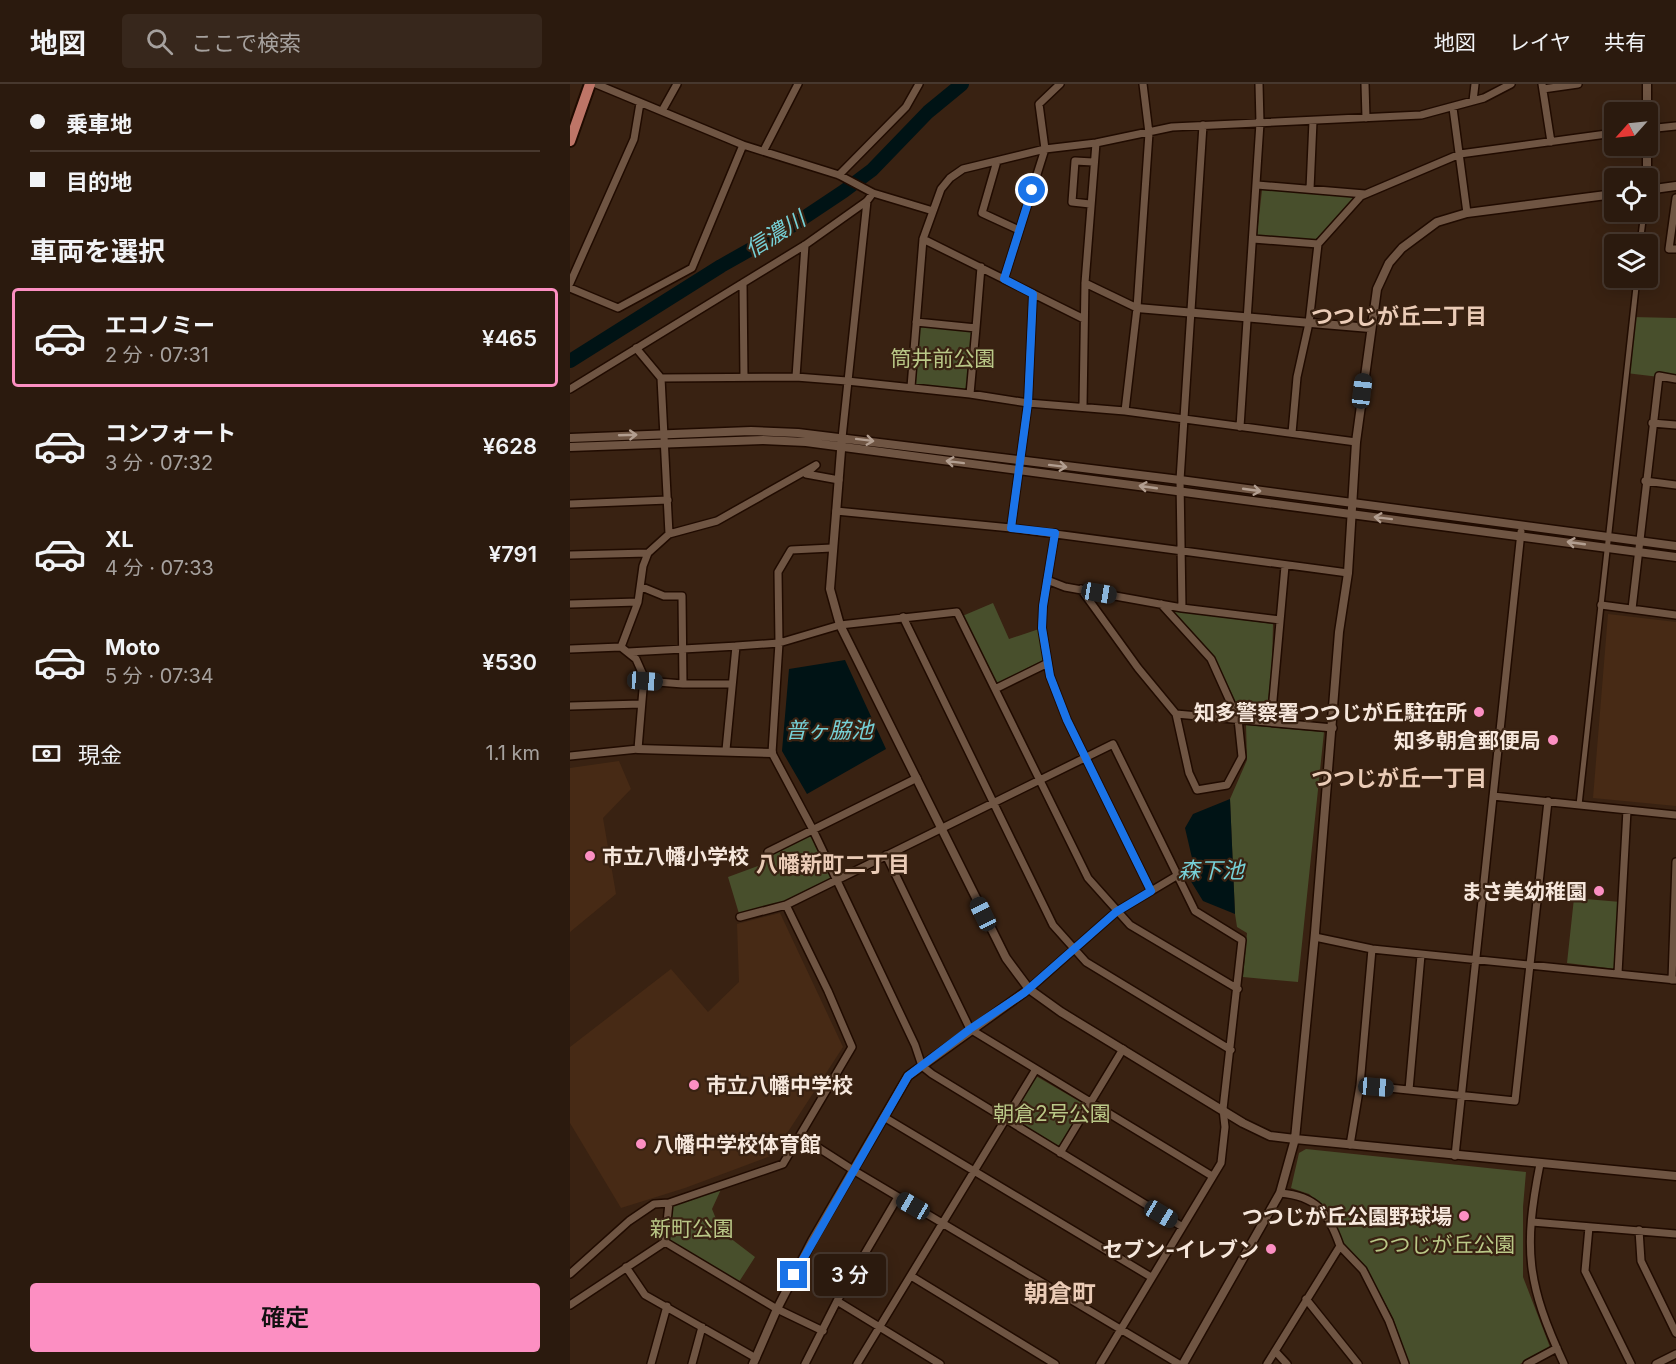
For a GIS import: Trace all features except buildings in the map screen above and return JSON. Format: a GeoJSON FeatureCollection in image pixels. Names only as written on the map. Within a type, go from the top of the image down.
{"type":"FeatureCollection","features":[{"type":"Feature","properties":{"kind":"main road"},"geometry":{"type":"LineString","coordinates":[[570,141],[590,84]]}},
{"type":"Feature","properties":{"kind":"street"},"geometry":{"type":"LineString","coordinates":[[596,84],[743,145],[839,175],[870,191],[933,211]]}},
{"type":"Feature","properties":{"kind":"street"},"geometry":{"type":"LineString","coordinates":[[662,111],[677,84]]}},
{"type":"Feature","properties":{"kind":"street"},"geometry":{"type":"LineString","coordinates":[[764,150],[798,84]]}},
{"type":"Feature","properties":{"kind":"street"},"geometry":{"type":"LineString","coordinates":[[839,175],[906,107],[919,84]]}},
{"type":"Feature","properties":{"kind":"street"},"geometry":{"type":"LineString","coordinates":[[1004,279],[1045,150],[1039,104],[1060,84]]}},
{"type":"Feature","properties":{"kind":"street"},"geometry":{"type":"LineString","coordinates":[[1125,411],[1137,308],[1149,133],[1143,84]]}},
{"type":"Feature","properties":{"kind":"street"},"geometry":{"type":"LineString","coordinates":[[1240,427],[1257,185],[1259,84]]}},
{"type":"Feature","properties":{"kind":"street"},"geometry":{"type":"LineString","coordinates":[[1365,84],[1366,118]]}},
{"type":"Feature","properties":{"kind":"street"},"geometry":{"type":"LineString","coordinates":[[1473,101],[1475,84]]}},
{"type":"Feature","properties":{"kind":"street"},"geometry":{"type":"LineString","coordinates":[[911,387],[923,239],[941,189],[950,178],[963,169],[1045,150],[1096,143],[1172,127],[1421,115],[1453,108],[1511,84]]}},
{"type":"Feature","properties":{"kind":"street"},"geometry":{"type":"LineString","coordinates":[[1551,142],[1542,86],[1578,84]]}},
{"type":"Feature","properties":{"kind":"street"},"geometry":{"type":"LineString","coordinates":[[1647,84],[1647,102]]}},
{"type":"Feature","properties":{"kind":"street"},"geometry":{"type":"LineString","coordinates":[[570,283],[634,139],[640,102]]}},
{"type":"Feature","properties":{"kind":"street"},"geometry":{"type":"LineString","coordinates":[[1453,108],[1467,213]]}},
{"type":"Feature","properties":{"kind":"street"},"geometry":{"type":"LineString","coordinates":[[1310,189],[1313,121]]}},
{"type":"Feature","properties":{"kind":"street"},"geometry":{"type":"LineString","coordinates":[[1182,608],[1180,480],[1203,125]]}},
{"type":"Feature","properties":{"kind":"street"},"geometry":{"type":"LineString","coordinates":[[1658,128],[1676,126]]}},
{"type":"Feature","properties":{"kind":"street"},"geometry":{"type":"LineString","coordinates":[[1292,433],[1297,377],[1309,323],[1318,244],[1366,194],[1460,154],[1604,134]]}},
{"type":"Feature","properties":{"kind":"street"},"geometry":{"type":"LineString","coordinates":[[1083,406],[1085,283],[1096,143]]}},
{"type":"Feature","properties":{"kind":"street"},"geometry":{"type":"LineString","coordinates":[[570,288],[618,308],[692,268],[743,145]]}},
{"type":"Feature","properties":{"kind":"street"},"geometry":{"type":"LineString","coordinates":[[997,161],[982,213],[1019,230]]}},
{"type":"Feature","properties":{"kind":"street"},"geometry":{"type":"LineString","coordinates":[[1090,204],[1072,202],[1076,161],[1093,162]]}},
{"type":"Feature","properties":{"kind":"street"},"geometry":{"type":"LineString","coordinates":[[1257,185],[1366,194]]}},
{"type":"Feature","properties":{"kind":"street"},"geometry":{"type":"LineString","coordinates":[[1658,188],[1676,186]]}},
{"type":"Feature","properties":{"kind":"street"},"geometry":{"type":"LineString","coordinates":[[870,191],[867,201],[848,381],[830,589],[840,625],[994,936],[1029,989],[1243,1123],[1270,1136],[1676,1176]]}},
{"type":"Feature","properties":{"kind":"street"},"geometry":{"type":"LineString","coordinates":[[800,1136],[1120,1330],[1181,1364],[1280,1193],[1295,1139],[1315,937],[1339,632],[1348,573],[1356,442],[1377,289],[1389,263],[1422,231],[1437,222],[1467,213],[1604,195]]}},
{"type":"Feature","properties":{"kind":"street"},"geometry":{"type":"LineString","coordinates":[[1676,198],[1669,249],[1676,249]]}},
{"type":"Feature","properties":{"kind":"street"},"geometry":{"type":"LineString","coordinates":[[570,389],[805,245],[867,201]]}},
{"type":"Feature","properties":{"kind":"street"},"geometry":{"type":"LineString","coordinates":[[923,239],[1084,319]]}},
{"type":"Feature","properties":{"kind":"street"},"geometry":{"type":"LineString","coordinates":[[1253,239],[1318,244]]}},
{"type":"Feature","properties":{"kind":"street"},"geometry":{"type":"LineString","coordinates":[[796,376],[805,245]]}},
{"type":"Feature","properties":{"kind":"street"},"geometry":{"type":"LineString","coordinates":[[970,394],[981,267]]}},
{"type":"Feature","properties":{"kind":"street"},"geometry":{"type":"LineString","coordinates":[[743,282],[744,377]]}},
{"type":"Feature","properties":{"kind":"street"},"geometry":{"type":"LineString","coordinates":[[1085,283],[1137,308],[1370,328]]}},
{"type":"Feature","properties":{"kind":"street"},"geometry":{"type":"LineString","coordinates":[[1579,805],[1636,288]]}},
{"type":"Feature","properties":{"kind":"street"},"geometry":{"type":"LineString","coordinates":[[1011,528],[1017,465],[1028,403],[1033,294]]}},
{"type":"Feature","properties":{"kind":"street"},"geometry":{"type":"LineString","coordinates":[[916,322],[976,328]]}},
{"type":"Feature","properties":{"kind":"street"},"geometry":{"type":"LineString","coordinates":[[636,348],[661,378],[669,534]]}},
{"type":"Feature","properties":{"kind":"street"},"geometry":{"type":"LineString","coordinates":[[661,378],[796,376],[911,387],[1028,403],[1083,406],[1356,442]]}},
{"type":"Feature","properties":{"kind":"street"},"geometry":{"type":"LineString","coordinates":[[1632,609],[1638,541],[1659,376],[1676,379]]}},
{"type":"Feature","properties":{"kind":"street"},"geometry":{"type":"LineString","coordinates":[[1653,423],[1676,425]]}},
{"type":"Feature","properties":{"kind":"street"},"geometry":{"type":"LineString","coordinates":[[570,447],[751,431],[1017,465],[1181,491],[1351,514],[1608,537],[1676,546]]}},
{"type":"Feature","properties":{"kind":"street"},"geometry":{"type":"LineString","coordinates":[[570,438],[665,439]]}},
{"type":"Feature","properties":{"kind":"street"},"geometry":{"type":"LineString","coordinates":[[625,650],[642,587],[643,566],[648,553],[669,534],[717,521],[816,465],[806,474],[839,480]]}},
{"type":"Feature","properties":{"kind":"street"},"geometry":{"type":"LineString","coordinates":[[1017,465],[1180,480],[1352,504],[1521,531],[1607,548],[1676,557]]}},
{"type":"Feature","properties":{"kind":"street"},"geometry":{"type":"LineString","coordinates":[[1645,481],[1676,485]]}},
{"type":"Feature","properties":{"kind":"street"},"geometry":{"type":"LineString","coordinates":[[570,504],[668,500]]}},
{"type":"Feature","properties":{"kind":"street"},"geometry":{"type":"LineString","coordinates":[[836,511],[1055,533],[1348,573]]}},
{"type":"Feature","properties":{"kind":"street"},"geometry":{"type":"LineString","coordinates":[[1455,1156],[1521,531]]}},
{"type":"Feature","properties":{"kind":"street"},"geometry":{"type":"LineString","coordinates":[[1055,533],[1042,628],[1048,663],[1067,720],[1151,891]]}},
{"type":"Feature","properties":{"kind":"street"},"geometry":{"type":"LineString","coordinates":[[832,548],[791,549],[778,572],[779,643],[772,753],[812,828],[915,1045],[922,1066],[1004,1119],[1181,1226]]}},
{"type":"Feature","properties":{"kind":"street"},"geometry":{"type":"LineString","coordinates":[[570,555],[648,553]]}},
{"type":"Feature","properties":{"kind":"street"},"geometry":{"type":"LineString","coordinates":[[1271,723],[1285,566]]}},
{"type":"Feature","properties":{"kind":"street"},"geometry":{"type":"LineString","coordinates":[[1047,580],[1081,589],[1182,608],[1280,620]]}},
{"type":"Feature","properties":{"kind":"street"},"geometry":{"type":"LineString","coordinates":[[642,587],[664,596],[682,596],[683,684]]}},
{"type":"Feature","properties":{"kind":"street"},"geometry":{"type":"LineString","coordinates":[[1081,589],[1131,659],[1176,714],[1189,773],[1197,790],[1227,785],[1242,757],[1238,719],[1211,659],[1161,604]]}},
{"type":"Feature","properties":{"kind":"street"},"geometry":{"type":"LineString","coordinates":[[570,604],[638,602]]}},
{"type":"Feature","properties":{"kind":"street"},"geometry":{"type":"LineString","coordinates":[[1600,605],[1676,615]]}},
{"type":"Feature","properties":{"kind":"street"},"geometry":{"type":"LineString","coordinates":[[570,649],[682,649],[779,643],[840,625],[957,612],[1088,878],[1130,925],[1238,989]]}},
{"type":"Feature","properties":{"kind":"street"},"geometry":{"type":"LineString","coordinates":[[903,617],[1053,925],[1086,962],[1231,1050]]}},
{"type":"Feature","properties":{"kind":"street"},"geometry":{"type":"LineString","coordinates":[[726,750],[736,646],[738,646]]}},
{"type":"Feature","properties":{"kind":"street"},"geometry":{"type":"LineString","coordinates":[[625,650],[636,659],[645,681],[638,749]]}},
{"type":"Feature","properties":{"kind":"street"},"geometry":{"type":"LineString","coordinates":[[995,689],[1048,663]]}},
{"type":"Feature","properties":{"kind":"street"},"geometry":{"type":"LineString","coordinates":[[645,681],[732,684]]}},
{"type":"Feature","properties":{"kind":"street"},"geometry":{"type":"LineString","coordinates":[[570,706],[641,704]]}},
{"type":"Feature","properties":{"kind":"street"},"geometry":{"type":"LineString","coordinates":[[1176,714],[1333,728]]}},
{"type":"Feature","properties":{"kind":"street"},"geometry":{"type":"LineString","coordinates":[[740,917],[786,905],[1113,744],[1196,911],[1242,940],[1223,1109],[1225,1126],[1221,1163],[1100,1364]]}},
{"type":"Feature","properties":{"kind":"street"},"geometry":{"type":"LineString","coordinates":[[570,756],[638,749],[772,753]]}},
{"type":"Feature","properties":{"kind":"street"},"geometry":{"type":"LineString","coordinates":[[768,852],[812,828],[917,778]]}},
{"type":"Feature","properties":{"kind":"street"},"geometry":{"type":"LineString","coordinates":[[1493,796],[1676,815]]}},
{"type":"Feature","properties":{"kind":"street"},"geometry":{"type":"LineString","coordinates":[[1360,1085],[1515,1101],[1548,801]]}},
{"type":"Feature","properties":{"kind":"street"},"geometry":{"type":"LineString","coordinates":[[1618,973],[1627,810]]}},
{"type":"Feature","properties":{"kind":"street"},"geometry":{"type":"LineString","coordinates":[[886,855],[970,1029],[1212,1176]]}},
{"type":"Feature","properties":{"kind":"street"},"geometry":{"type":"LineString","coordinates":[[1315,937],[1372,949],[1421,955],[1674,980],[1676,862]]}},
{"type":"Feature","properties":{"kind":"street"},"geometry":{"type":"LineString","coordinates":[[626,1267],[645,1295],[702,1327],[755,1361],[777,1309],[812,1241],[908,1076],[970,1029],[1029,989],[1116,912],[1178,875]]}},
{"type":"Feature","properties":{"kind":"street"},"geometry":{"type":"LineString","coordinates":[[570,1275],[629,1221],[654,1204],[669,1203],[783,1164],[852,1047],[828,991],[786,905]]}},
{"type":"Feature","properties":{"kind":"street"},"geometry":{"type":"LineString","coordinates":[[1350,1145],[1360,1085],[1372,949]]}},
{"type":"Feature","properties":{"kind":"street"},"geometry":{"type":"LineString","coordinates":[[1409,1090],[1421,955]]}},
{"type":"Feature","properties":{"kind":"street"},"geometry":{"type":"LineString","coordinates":[[1060,1153],[1123,1049]]}},
{"type":"Feature","properties":{"kind":"street"},"geometry":{"type":"LineString","coordinates":[[857,1364],[1004,1119],[1036,1070]]}},
{"type":"Feature","properties":{"kind":"street"},"geometry":{"type":"LineString","coordinates":[[884,1117],[1151,1277]]}},
{"type":"Feature","properties":{"kind":"street"},"geometry":{"type":"LineString","coordinates":[[1540,1164],[1528,1238],[1531,1276],[1536,1297],[1564,1364]]}},
{"type":"Feature","properties":{"kind":"street"},"geometry":{"type":"LineString","coordinates":[[1280,1193],[1299,1195],[1315,1203],[1331,1223],[1340,1246],[1363,1270],[1389,1321],[1405,1364]]}},
{"type":"Feature","properties":{"kind":"street"},"geometry":{"type":"LineString","coordinates":[[805,1364],[837,1301],[898,1197]]}},
{"type":"Feature","properties":{"kind":"street"},"geometry":{"type":"LineString","coordinates":[[665,1242],[669,1203]]}},
{"type":"Feature","properties":{"kind":"street"},"geometry":{"type":"LineString","coordinates":[[1532,1222],[1676,1234]]}},
{"type":"Feature","properties":{"kind":"street"},"geometry":{"type":"LineString","coordinates":[[1589,1227],[1584,1271],[1631,1364]]}},
{"type":"Feature","properties":{"kind":"street"},"geometry":{"type":"LineString","coordinates":[[1639,1230],[1641,1261],[1676,1333]]}},
{"type":"Feature","properties":{"kind":"street"},"geometry":{"type":"LineString","coordinates":[[665,1242],[777,1309],[823,1331]]}},
{"type":"Feature","properties":{"kind":"street"},"geometry":{"type":"LineString","coordinates":[[570,1305],[665,1242]]}},
{"type":"Feature","properties":{"kind":"street"},"geometry":{"type":"LineString","coordinates":[[1267,1364],[1340,1246]]}},
{"type":"Feature","properties":{"kind":"street"},"geometry":{"type":"LineString","coordinates":[[911,1276],[1056,1364]]}},
{"type":"Feature","properties":{"kind":"street"},"geometry":{"type":"LineString","coordinates":[[1306,1299],[1358,1364]]}},
{"type":"Feature","properties":{"kind":"street"},"geometry":{"type":"LineString","coordinates":[[837,1301],[940,1364]]}},
{"type":"Feature","properties":{"kind":"street"},"geometry":{"type":"LineString","coordinates":[[651,1364],[667,1306]]}},
{"type":"Feature","properties":{"kind":"street"},"geometry":{"type":"LineString","coordinates":[[692,1364],[702,1327]]}},
{"type":"Feature","properties":{"kind":"street"},"geometry":{"type":"LineString","coordinates":[[1527,1364],[1557,1348]]}},
{"type":"Feature","properties":{"kind":"street"},"geometry":{"type":"LineString","coordinates":[[1275,1351],[1287,1364]]}},
{"type":"Feature","properties":{"kind":"street"},"geometry":{"type":"LineString","coordinates":[[1656,1364],[1676,1354]]}},
{"type":"Feature","properties":{"kind":"shaded area"},"geometry":{"type":"Polygon","coordinates":[[[1608,614],[1676,622],[1676,806],[1593,798],[1608,614]]]}},
{"type":"Feature","properties":{"kind":"shaded area","name":"市立八幡小学校"},"geometry":{"type":"Polygon","coordinates":[[[619,761],[631,789],[603,818],[616,894],[570,932],[570,768],[619,761]]]}},
{"type":"Feature","properties":{"kind":"shaded area","name":"市立八幡中学校"},"geometry":{"type":"Polygon","coordinates":[[[780,913],[843,1047],[773,1155],[685,1188],[621,1208],[570,1123],[570,1047],[671,969],[708,1012],[739,982],[737,924],[780,913]]]}},
{"type":"Feature","properties":{"kind":"green space"},"geometry":{"type":"Polygon","coordinates":[[[1262,190],[1353,196],[1354,198],[1318,238],[1312,241],[1260,238],[1257,235],[1262,190]]]}},
{"type":"Feature","properties":{"kind":"green space"},"geometry":{"type":"Polygon","coordinates":[[[1632,317],[1676,318],[1676,379],[1626,373],[1632,317]]]}},
{"type":"Feature","properties":{"kind":"green space","name":"筒井前公園"},"geometry":{"type":"Polygon","coordinates":[[[916,322],[976,328],[970,394],[911,387],[916,322]]]}},
{"type":"Feature","properties":{"kind":"green space"},"geometry":{"type":"Polygon","coordinates":[[[993,603],[1009,639],[1042,628],[1048,663],[995,689],[960,617],[993,603]]]}},
{"type":"Feature","properties":{"kind":"green space"},"geometry":{"type":"Polygon","coordinates":[[[1173,611],[1273,624],[1272,667],[1266,718],[1243,717],[1214,657],[1173,611]]]}},
{"type":"Feature","properties":{"kind":"green space"},"geometry":{"type":"Polygon","coordinates":[[[1246,725],[1324,732],[1298,982],[1243,977],[1247,933],[1237,927],[1235,914],[1230,799],[1247,760],[1246,725]]]}},
{"type":"Feature","properties":{"kind":"green space"},"geometry":{"type":"Polygon","coordinates":[[[812,828],[835,880],[786,905],[740,917],[728,877],[766,863],[768,852],[812,828]]]}},
{"type":"Feature","properties":{"kind":"green space"},"geometry":{"type":"Polygon","coordinates":[[[1574,898],[1621,902],[1616,969],[1567,963],[1574,898]]]}},
{"type":"Feature","properties":{"kind":"green space","name":"朝倉2号公園"},"geometry":{"type":"Polygon","coordinates":[[[1036,1076],[1084,1104],[1058,1149],[1013,1117],[1036,1076]]]}},
{"type":"Feature","properties":{"kind":"green space","name":"つつじが丘公園"},"geometry":{"type":"Polygon","coordinates":[[[1306,1149],[1526,1172],[1523,1207],[1523,1277],[1550,1347],[1520,1364],[1409,1364],[1393,1318],[1366,1267],[1343,1243],[1330,1212],[1309,1194],[1291,1188],[1299,1153],[1306,1149]]]}},
{"type":"Feature","properties":{"kind":"green space","name":"新町公園"},"geometry":{"type":"Polygon","coordinates":[[[723,1185],[712,1209],[721,1231],[755,1257],[737,1285],[665,1242],[669,1203],[723,1185]]]}},
{"type":"Feature","properties":{"kind":"water","name":"普ヶ脇池"},"geometry":{"type":"Polygon","coordinates":[[[845,660],[886,749],[807,794],[782,751],[789,669],[845,660]]]}},
{"type":"Feature","properties":{"kind":"water","name":"森下池"},"geometry":{"type":"Polygon","coordinates":[[[1230,799],[1235,914],[1203,901],[1184,870],[1192,858],[1185,828],[1193,814],[1230,799]]]}},
{"type":"Feature","properties":{"kind":"waterway","name":"信濃川"},"geometry":{"type":"LineString","coordinates":[[570,361],[721,266],[790,227],[844,191],[872,170],[928,112],[962,84]]}},
{"type":"Feature","properties":{"kind":"place","name":"知多警察署つつじが丘駐在所"},"geometry":{"type":"Point","coordinates":[1479,712]}},
{"type":"Feature","properties":{"kind":"place","name":"知多朝倉郵便局"},"geometry":{"type":"Point","coordinates":[1553,740]}},
{"type":"Feature","properties":{"kind":"place","name":"市立八幡小学校"},"geometry":{"type":"Point","coordinates":[590,856]}},
{"type":"Feature","properties":{"kind":"place","name":"まさ美幼稚園"},"geometry":{"type":"Point","coordinates":[1599,891]}},
{"type":"Feature","properties":{"kind":"place","name":"市立八幡中学校"},"geometry":{"type":"Point","coordinates":[694,1085]}},
{"type":"Feature","properties":{"kind":"place","name":"八幡中学校体育館"},"geometry":{"type":"Point","coordinates":[641,1144]}},
{"type":"Feature","properties":{"kind":"place","name":"つつじが丘公園野球場"},"geometry":{"type":"Point","coordinates":[1464,1216]}},
{"type":"Feature","properties":{"kind":"place","name":"セブン-イレブン"},"geometry":{"type":"Point","coordinates":[1271,1249]}},
{"type":"Feature","properties":{"kind":"district","name":"つつじが丘二丁目"},"geometry":{"type":"Point","coordinates":[1399,316]}},
{"type":"Feature","properties":{"kind":"district","name":"つつじが丘一丁目"},"geometry":{"type":"Point","coordinates":[1399,778]}},
{"type":"Feature","properties":{"kind":"district","name":"八幡新町二丁目"},"geometry":{"type":"Point","coordinates":[833,864]}},
{"type":"Feature","properties":{"kind":"district","name":"朝倉町"},"geometry":{"type":"Point","coordinates":[1060,1293]}},
{"type":"Feature","properties":{"kind":"route"},"geometry":{"type":"LineString","coordinates":[[794,1275],[908,1076],[970,1029],[1024,993],[1116,912],[1151,891],[1067,720],[1050,676],[1042,628],[1043,606],[1055,533],[1011,528],[1018,461],[1028,403],[1033,294],[1004,279],[1032,190]]}}]}
